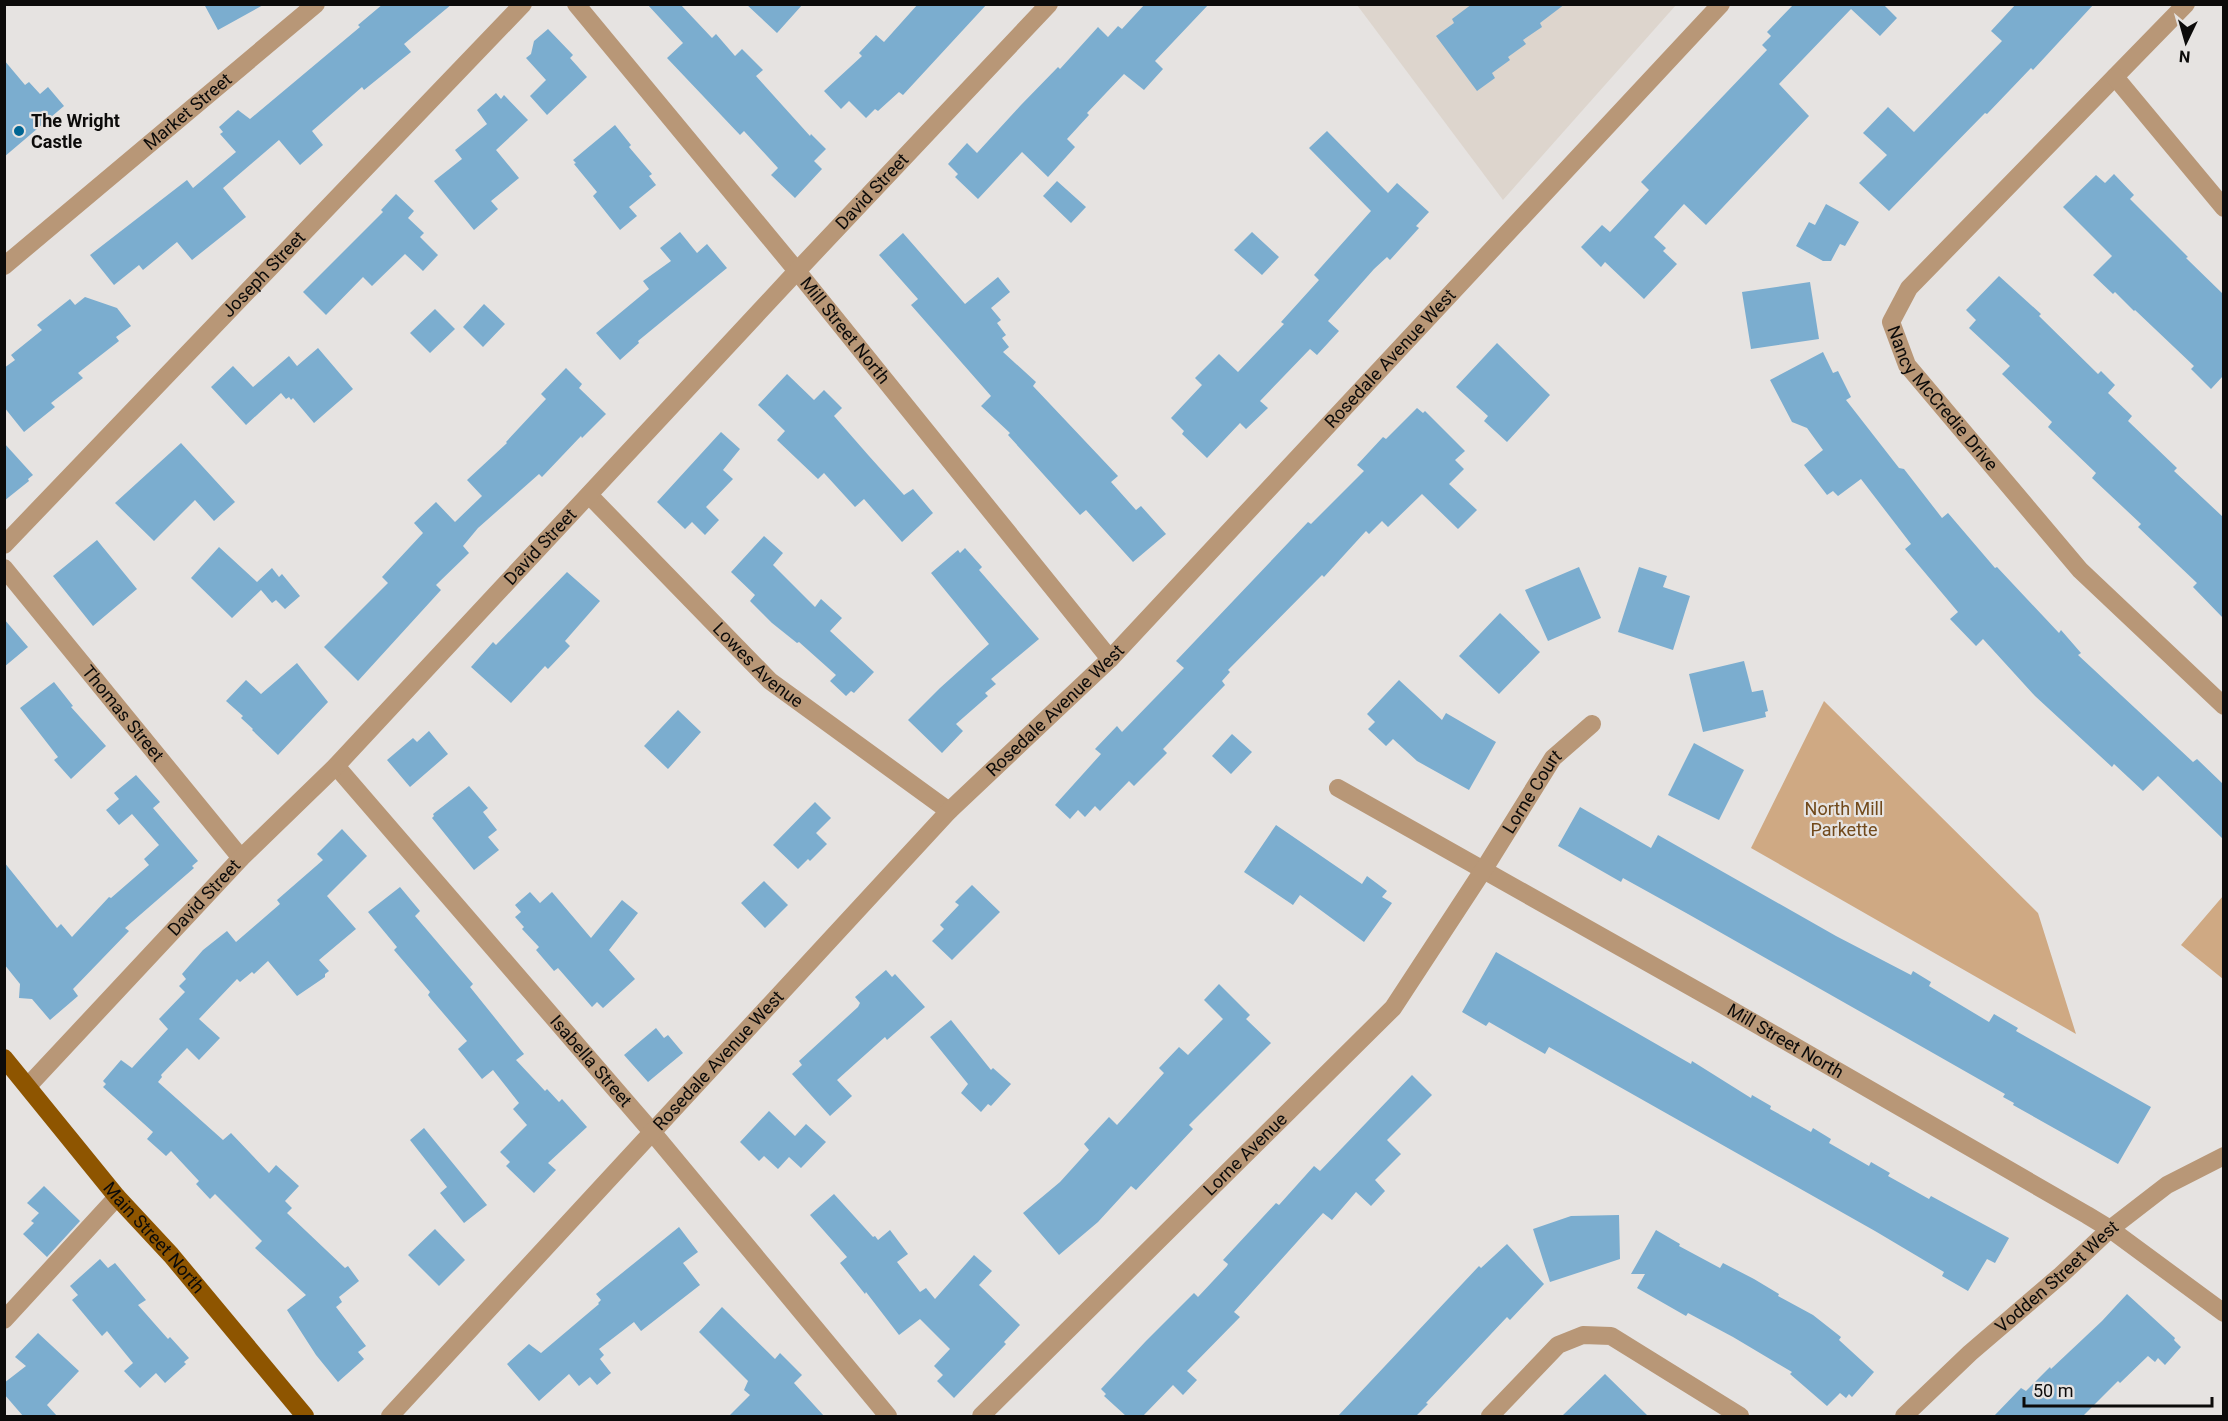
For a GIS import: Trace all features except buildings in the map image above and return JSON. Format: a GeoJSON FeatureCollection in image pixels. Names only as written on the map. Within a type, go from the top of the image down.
{"type":"FeatureCollection","features":[{"type":"Feature","properties":{"kind":"main road","name":"Main Street North"},"geometry":{"type":"LineString","coordinates":[[4,1058],[117,1197],[171,1255],[305,1416]]}},
{"type":"Feature","properties":{"kind":"street","name":"Market Street"},"geometry":{"type":"LineString","coordinates":[[4,266],[316,4]]}},
{"type":"Feature","properties":{"kind":"street","name":"Joseph Street"},"geometry":{"type":"LineString","coordinates":[[4,545],[523,4]]}},
{"type":"Feature","properties":{"kind":"street","name":"Mill Street North"},"geometry":{"type":"LineString","coordinates":[[576,4],[797,271],[1110,658]]}},
{"type":"Feature","properties":{"kind":"street","name":"David Street"},"geometry":{"type":"LineString","coordinates":[[28,1086],[241,858],[336,766],[797,271],[1050,4]]}},
{"type":"Feature","properties":{"kind":"street","name":"Rosedale Avenue West"},"geometry":{"type":"LineString","coordinates":[[390,1416],[949,811],[1110,658],[1721,4]]}},
{"type":"Feature","properties":{"kind":"street","name":"Nancy McCredie Drive"},"geometry":{"type":"LineString","coordinates":[[2186,4],[1909,288],[1891,322],[1907,365],[2080,570],[2223,706]]}},
{"type":"Feature","properties":{"kind":"street"},"geometry":{"type":"LineString","coordinates":[[2115,77],[2223,208]]}},
{"type":"Feature","properties":{"kind":"street","name":"Lowes Avenue"},"geometry":{"type":"LineString","coordinates":[[589,495],[770,681],[949,811]]}},
{"type":"Feature","properties":{"kind":"street","name":"Thomas Street"},"geometry":{"type":"LineString","coordinates":[[4,568],[241,858]]}},
{"type":"Feature","properties":{"kind":"street","name":"Lorne Court"},"geometry":{"type":"LineString","coordinates":[[1484,869],[1552,758],[1592,724]]}},
{"type":"Feature","properties":{"kind":"street","name":"Isabella Street"},"geometry":{"type":"LineString","coordinates":[[336,766],[653,1133],[888,1416]]}},
{"type":"Feature","properties":{"kind":"street","name":"Mill Street North"},"geometry":{"type":"LineString","coordinates":[[1338,788],[1484,869],[2110,1229],[2223,1313]]}},
{"type":"Feature","properties":{"kind":"street","name":"Lorne Avenue"},"geometry":{"type":"LineString","coordinates":[[981,1416],[1393,1008],[1484,869]]}},
{"type":"Feature","properties":{"kind":"street","name":"Vodden Street West"},"geometry":{"type":"LineString","coordinates":[[1904,1416],[1970,1353],[2061,1275],[2110,1229],[2167,1185],[2223,1156]]}},
{"type":"Feature","properties":{"kind":"street"},"geometry":{"type":"LineString","coordinates":[[4,1320],[117,1197]]}},
{"type":"Feature","properties":{"kind":"street"},"geometry":{"type":"LineString","coordinates":[[1490,1416],[1558,1345],[1583,1335],[1611,1336],[1740,1416]]}},
{"type":"Feature","properties":{"kind":"shaded area"},"geometry":{"type":"Polygon","coordinates":[[[1357,5],[1676,5],[1503,200],[1357,5]]]}},
{"type":"Feature","properties":{"kind":"green space","name":"North Mill Parkette"},"geometry":{"type":"Polygon","coordinates":[[[1824,701],[2038,913],[2076,1034],[1751,848],[1824,701]]]}},
{"type":"Feature","properties":{"kind":"green space"},"geometry":{"type":"Polygon","coordinates":[[[2223,896],[2223,979],[2181,945],[2223,896]]]}},
{"type":"Feature","properties":{"kind":"place","name":"The Wright Castle"},"geometry":{"type":"Point","coordinates":[19,131]}}]}
